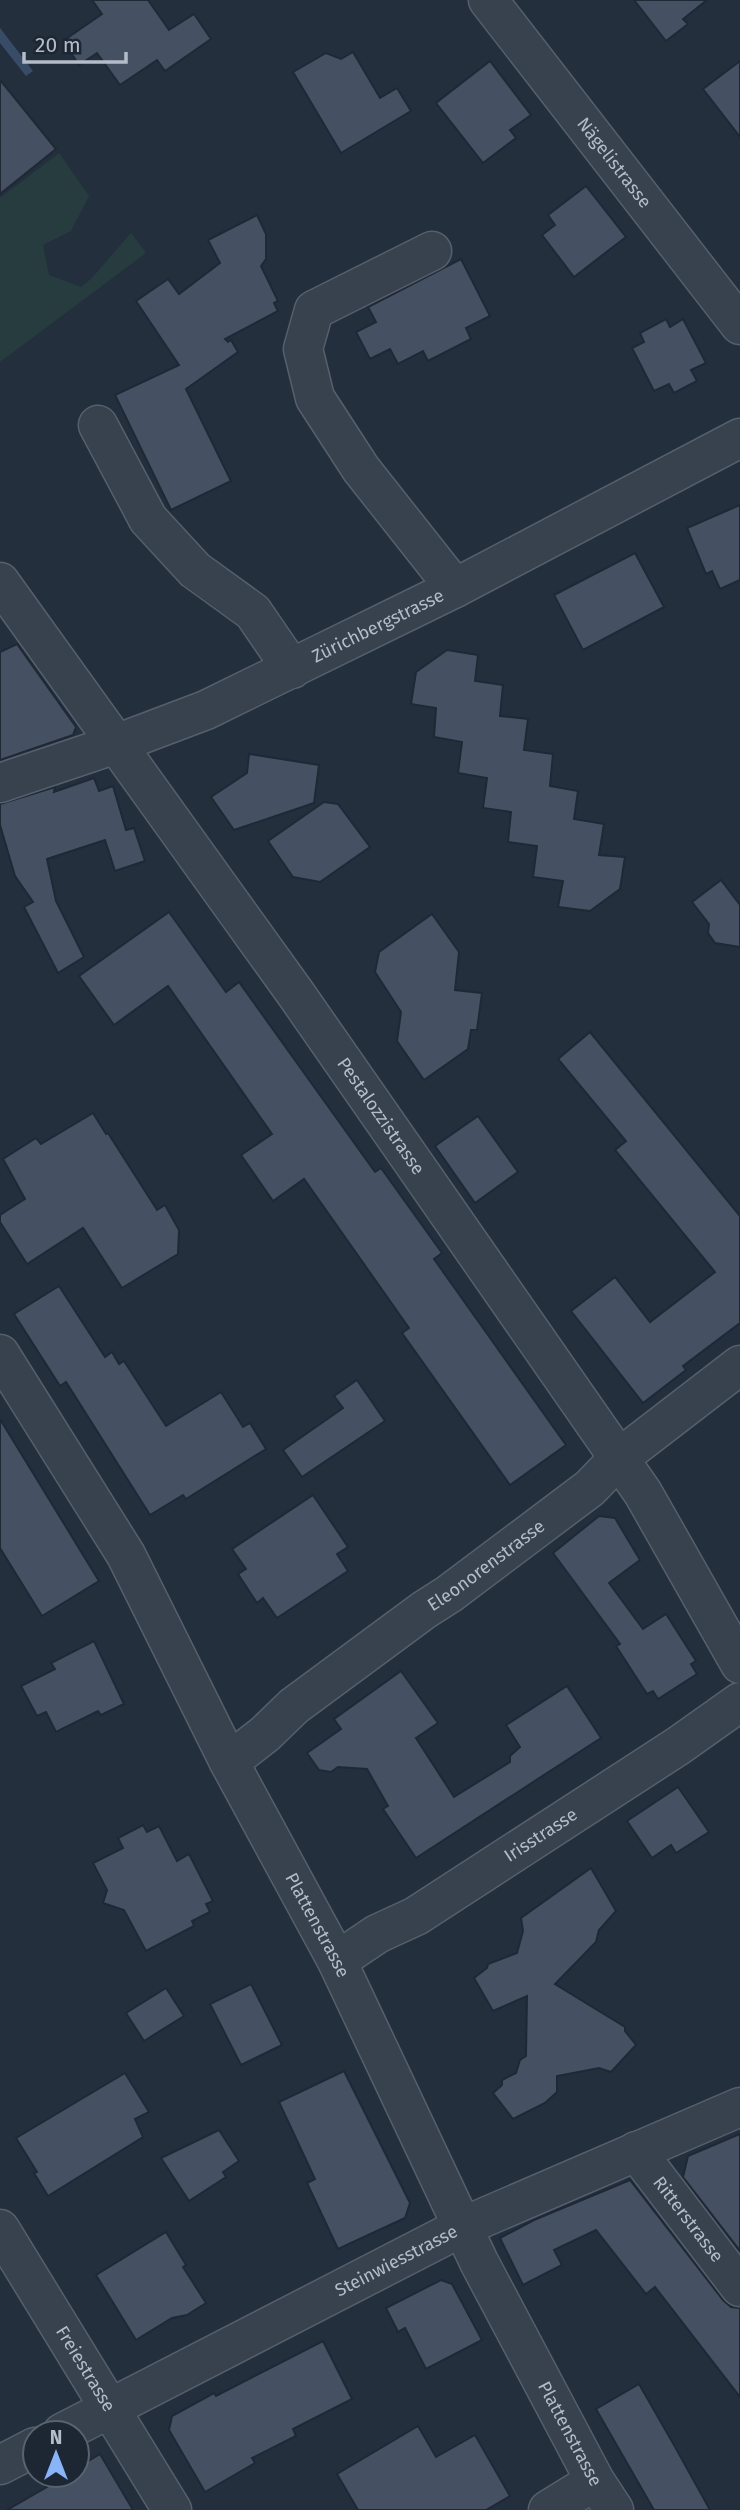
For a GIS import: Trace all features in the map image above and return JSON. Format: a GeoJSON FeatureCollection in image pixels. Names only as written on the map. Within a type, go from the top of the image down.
{"type":"FeatureCollection","features":[{"type":"Feature","properties":{"kind":"street","name":"Nägelistrasse"},"geometry":{"type":"LineString","coordinates":[[488,0],[740,325]]}},
{"type":"Feature","properties":{"kind":"street"},"geometry":{"type":"LineString","coordinates":[[432,251],[314,310],[303,349],[315,398],[360,469],[455,588]]}},
{"type":"Feature","properties":{"kind":"street"},"geometry":{"type":"LineString","coordinates":[[97,425],[148,519],[195,570],[253,612],[292,669]]}},
{"type":"Feature","properties":{"kind":"street","name":"Zürichbergstrasse"},"geometry":{"type":"LineString","coordinates":[[0,783],[206,710],[455,588],[740,438]]}},
{"type":"Feature","properties":{"kind":"street","name":"Pestalozzistrasse"},"geometry":{"type":"LineString","coordinates":[[0,582],[296,994],[651,1505],[740,1664]]}},
{"type":"Feature","properties":{"kind":"street","name":"Plattenstrasse"},"geometry":{"type":"LineString","coordinates":[[0,1354],[126,1555],[229,1762],[337,1961],[462,2227],[604,2496]]}},
{"type":"Feature","properties":{"kind":"street","name":"Eleonorenstrasse"},"geometry":{"type":"LineString","coordinates":[[229,1762],[265,1734],[294,1706],[590,1488],[618,1460],[740,1365]]}},
{"type":"Feature","properties":{"kind":"street","name":"Irisstrasse"},"geometry":{"type":"LineString","coordinates":[[337,1961],[377,1934],[416,1916],[678,1746],[740,1702]]}},
{"type":"Feature","properties":{"kind":"street","name":"Steinwiesstrasse"},"geometry":{"type":"LineString","coordinates":[[90,2419],[462,2227],[740,2107]]}},
{"type":"Feature","properties":{"kind":"street","name":"Ritterstrasse"},"geometry":{"type":"LineString","coordinates":[[636,2151],[740,2287]]}},
{"type":"Feature","properties":{"kind":"street","name":"Freiestrasse"},"geometry":{"type":"LineString","coordinates":[[0,2229],[172,2510]]}},
{"type":"Feature","properties":{"kind":"street"},"geometry":{"type":"LineString","coordinates":[[0,2465],[21,2454]]}},
{"type":"Feature","properties":{"kind":"street"},"geometry":{"type":"LineString","coordinates":[[548,2510],[604,2496]]}},
{"type":"Feature","properties":{"kind":"green space"},"geometry":{"type":"Polygon","coordinates":[[[59,153],[89,196],[71,231],[43,245],[49,275],[81,287],[131,233],[146,253],[0,362],[0,198],[59,153]]]}},
{"type":"Feature","properties":{"kind":"water"},"geometry":{"type":"Polygon","coordinates":[[[0,28],[33,71],[26,76],[0,43],[0,28]]]}},
{"type":"Feature","properties":{"kind":"building"},"geometry":{"type":"Polygon","coordinates":[[[92,0],[148,0],[169,30],[194,14],[211,39],[165,71],[157,60],[120,85],[97,53],[79,65],[63,41],[102,14],[92,0]]]}},
{"type":"Feature","properties":{"kind":"building"},"geometry":{"type":"Polygon","coordinates":[[[634,0],[707,0],[683,19],[688,24],[666,41],[634,0]]]}},
{"type":"Feature","properties":{"kind":"building"},"geometry":{"type":"Polygon","coordinates":[[[353,52],[380,98],[397,88],[411,111],[341,153],[293,72],[326,53],[341,59],[353,52]]]}},
{"type":"Feature","properties":{"kind":"building"},"geometry":{"type":"Polygon","coordinates":[[[490,61],[531,115],[510,130],[516,138],[483,163],[436,103],[490,61]]]}},
{"type":"Feature","properties":{"kind":"building"},"geometry":{"type":"Polygon","coordinates":[[[740,61],[740,137],[703,89],[740,61]]]}},
{"type":"Feature","properties":{"kind":"building"},"geometry":{"type":"Polygon","coordinates":[[[0,80],[56,149],[0,194],[0,80]]]}},
{"type":"Feature","properties":{"kind":"building"},"geometry":{"type":"Polygon","coordinates":[[[586,186],[626,237],[574,277],[542,235],[555,225],[548,215],[586,186]]]}},
{"type":"Feature","properties":{"kind":"building"},"geometry":{"type":"Polygon","coordinates":[[[257,215],[266,234],[266,259],[261,266],[278,301],[274,303],[278,311],[225,339],[228,342],[231,340],[238,352],[186,389],[231,481],[171,510],[115,395],[179,365],[136,301],[168,279],[179,294],[220,263],[208,240],[257,215]]]}},
{"type":"Feature","properties":{"kind":"building"},"geometry":{"type":"Polygon","coordinates":[[[461,259],[490,316],[466,328],[471,339],[428,361],[423,351],[398,364],[390,349],[370,359],[356,332],[376,322],[368,307],[461,259]]]}},
{"type":"Feature","properties":{"kind":"building"},"geometry":{"type":"Polygon","coordinates":[[[666,319],[670,327],[683,319],[706,363],[691,370],[697,381],[674,393],[669,384],[654,391],[632,348],[644,342],[640,333],[666,319]]]}},
{"type":"Feature","properties":{"kind":"building"},"geometry":{"type":"Polygon","coordinates":[[[740,505],[740,580],[720,589],[712,571],[706,574],[687,528],[740,505]]]}},
{"type":"Feature","properties":{"kind":"building"},"geometry":{"type":"Polygon","coordinates":[[[635,553],[664,607],[583,650],[554,595],[635,553]]]}},
{"type":"Feature","properties":{"kind":"building"},"geometry":{"type":"Polygon","coordinates":[[[17,644],[76,727],[73,735],[0,760],[0,652],[17,644]]]}},
{"type":"Feature","properties":{"kind":"building"},"geometry":{"type":"Polygon","coordinates":[[[447,650],[478,655],[475,681],[503,685],[500,716],[528,719],[524,750],[553,754],[550,786],[578,791],[574,819],[604,824],[599,855],[625,857],[620,889],[590,911],[558,907],[563,881],[533,877],[537,846],[508,842],[511,812],[483,808],[487,778],[458,773],[462,742],[434,737],[436,708],[411,704],[416,672],[447,650]]]}},
{"type":"Feature","properties":{"kind":"building"},"geometry":{"type":"Polygon","coordinates":[[[249,754],[319,765],[314,803],[234,830],[211,797],[247,773],[249,754]]]}},
{"type":"Feature","properties":{"kind":"building"},"geometry":{"type":"Polygon","coordinates":[[[94,778],[99,791],[113,786],[126,830],[134,828],[145,861],[115,871],[105,840],[47,859],[56,901],[84,957],[58,973],[24,907],[33,902],[15,876],[0,825],[0,804],[55,787],[54,792],[94,778]]]}},
{"type":"Feature","properties":{"kind":"building"},"geometry":{"type":"Polygon","coordinates":[[[324,802],[338,804],[370,847],[320,882],[293,877],[268,841],[324,802]]]}},
{"type":"Feature","properties":{"kind":"building"},"geometry":{"type":"Polygon","coordinates":[[[721,880],[740,905],[740,947],[715,943],[708,933],[709,924],[692,902],[721,880]]]}},
{"type":"Feature","properties":{"kind":"building"},"geometry":{"type":"Polygon","coordinates":[[[169,912],[226,992],[239,982],[375,1172],[381,1168],[442,1253],[434,1259],[566,1445],[510,1485],[402,1333],[409,1328],[304,1179],[273,1201],[241,1155],[272,1134],[168,986],[114,1025],[79,976],[169,912]]]}},
{"type":"Feature","properties":{"kind":"building"},"geometry":{"type":"Polygon","coordinates":[[[432,914],[459,952],[455,990],[482,993],[477,1030],[471,1030],[468,1049],[424,1080],[397,1041],[401,1012],[375,972],[379,952],[432,914]]]}},
{"type":"Feature","properties":{"kind":"building"},"geometry":{"type":"Polygon","coordinates":[[[590,1032],[740,1216],[740,1323],[683,1366],[686,1370],[643,1403],[571,1311],[615,1277],[650,1322],[715,1272],[615,1150],[626,1141],[558,1059],[590,1032]]]}},
{"type":"Feature","properties":{"kind":"building"},"geometry":{"type":"Polygon","coordinates":[[[93,1113],[157,1210],[165,1205],[179,1230],[178,1254],[122,1288],[83,1228],[27,1264],[0,1222],[0,1215],[25,1199],[3,1159],[36,1138],[41,1144],[93,1113]]]}},
{"type":"Feature","properties":{"kind":"building"},"geometry":{"type":"Polygon","coordinates":[[[478,1116],[518,1172],[475,1203],[435,1146],[478,1116]]]}},
{"type":"Feature","properties":{"kind":"building"},"geometry":{"type":"Polygon","coordinates":[[[59,1286],[105,1357],[112,1352],[119,1364],[124,1361],[166,1426],[221,1392],[243,1427],[250,1423],[266,1449],[186,1499],[183,1495],[150,1515],[66,1382],[60,1386],[14,1314],[59,1286]]]}},
{"type":"Feature","properties":{"kind":"building"},"geometry":{"type":"Polygon","coordinates":[[[357,1380],[385,1421],[302,1477],[283,1450],[343,1408],[334,1396],[357,1380]]]}},
{"type":"Feature","properties":{"kind":"building"},"geometry":{"type":"Polygon","coordinates":[[[0,1419],[99,1581],[42,1616],[0,1548],[0,1419]]]}},
{"type":"Feature","properties":{"kind":"building"},"geometry":{"type":"Polygon","coordinates":[[[313,1495],[348,1547],[337,1554],[348,1571],[277,1618],[263,1598],[257,1603],[238,1574],[246,1569],[232,1549],[313,1495]]]}},
{"type":"Feature","properties":{"kind":"building"},"geometry":{"type":"Polygon","coordinates":[[[599,1516],[615,1518],[640,1560],[609,1583],[643,1629],[666,1614],[696,1661],[691,1664],[697,1674],[658,1699],[653,1691],[647,1694],[616,1646],[620,1644],[553,1553],[599,1516]]]}},
{"type":"Feature","properties":{"kind":"building"},"geometry":{"type":"Polygon","coordinates":[[[94,1641],[124,1704],[101,1715],[98,1711],[56,1732],[46,1712],[37,1716],[21,1686],[55,1669],[51,1663],[94,1641]]]}},
{"type":"Feature","properties":{"kind":"building"},"geometry":{"type":"Polygon","coordinates":[[[401,1671],[438,1723],[416,1738],[454,1797],[510,1762],[510,1756],[520,1747],[506,1725],[567,1686],[601,1738],[416,1858],[383,1809],[388,1806],[367,1769],[338,1767],[331,1772],[319,1770],[307,1753],[341,1729],[334,1719],[401,1671]]]}},
{"type":"Feature","properties":{"kind":"building"},"geometry":{"type":"Polygon","coordinates":[[[678,1787],[709,1832],[676,1853],[671,1845],[652,1858],[627,1821],[678,1787]]]}},
{"type":"Feature","properties":{"kind":"building"},"geometry":{"type":"Polygon","coordinates":[[[143,1825],[147,1832],[159,1826],[177,1861],[189,1854],[213,1901],[206,1904],[210,1912],[192,1921],[194,1926],[146,1951],[124,1910],[103,1903],[107,1890],[93,1863],[123,1848],[118,1838],[143,1825]]]}},
{"type":"Feature","properties":{"kind":"building"},"geometry":{"type":"Polygon","coordinates":[[[591,1868],[616,1911],[599,1930],[596,1942],[555,1984],[625,2027],[636,2045],[611,2072],[599,2068],[557,2076],[557,2092],[545,2103],[513,2119],[493,2093],[502,2085],[502,2080],[516,2073],[520,2060],[526,2056],[527,1996],[493,2011],[474,1978],[487,1968],[488,1964],[517,1953],[523,1931],[521,1918],[591,1868]]]}},
{"type":"Feature","properties":{"kind":"building"},"geometry":{"type":"Polygon","coordinates":[[[251,1984],[282,2045],[241,2065],[210,2004],[251,1984]]]}},
{"type":"Feature","properties":{"kind":"building"},"geometry":{"type":"Polygon","coordinates":[[[166,1988],[184,2016],[144,2041],[126,2013],[166,1988]]]}},
{"type":"Feature","properties":{"kind":"building"},"geometry":{"type":"Polygon","coordinates":[[[344,2071],[410,2203],[405,2218],[338,2249],[307,2183],[315,2179],[279,2102],[344,2071]]]}},
{"type":"Feature","properties":{"kind":"building"},"geometry":{"type":"Polygon","coordinates":[[[125,2073],[149,2112],[135,2119],[143,2137],[48,2196],[16,2138],[125,2073]]]}},
{"type":"Feature","properties":{"kind":"building"},"geometry":{"type":"Polygon","coordinates":[[[219,2130],[239,2161],[223,2172],[226,2177],[189,2201],[161,2158],[219,2130]]]}},
{"type":"Feature","properties":{"kind":"building"},"geometry":{"type":"Polygon","coordinates":[[[740,2134],[740,2251],[683,2177],[688,2156],[740,2134]]]}},
{"type":"Feature","properties":{"kind":"building"},"geometry":{"type":"Polygon","coordinates":[[[630,2180],[723,2300],[731,2307],[740,2308],[740,2397],[655,2287],[646,2294],[596,2230],[554,2250],[562,2265],[523,2285],[500,2238],[534,2220],[630,2180]]]}},
{"type":"Feature","properties":{"kind":"building"},"geometry":{"type":"Polygon","coordinates":[[[166,2232],[186,2265],[183,2267],[206,2303],[187,2315],[172,2318],[136,2340],[96,2275],[166,2232]]]}},
{"type":"Feature","properties":{"kind":"building"},"geometry":{"type":"Polygon","coordinates":[[[441,2280],[452,2284],[482,2340],[426,2369],[405,2328],[398,2332],[386,2308],[441,2280]]]}},
{"type":"Feature","properties":{"kind":"building"},"geometry":{"type":"Polygon","coordinates":[[[323,2341],[352,2399],[293,2429],[296,2436],[252,2458],[255,2463],[205,2492],[169,2430],[172,2416],[323,2341]]]}},
{"type":"Feature","properties":{"kind":"building"},"geometry":{"type":"Polygon","coordinates":[[[639,2384],[710,2510],[654,2510],[596,2409],[639,2384]]]}},
{"type":"Feature","properties":{"kind":"building"},"geometry":{"type":"Polygon","coordinates":[[[418,2426],[436,2457],[475,2435],[510,2496],[486,2510],[358,2510],[337,2474],[418,2426]]]}},
{"type":"Feature","properties":{"kind":"building"},"geometry":{"type":"Polygon","coordinates":[[[100,2454],[133,2510],[7,2510],[44,2489],[91,2489],[91,2459],[100,2454]]]}}]}
